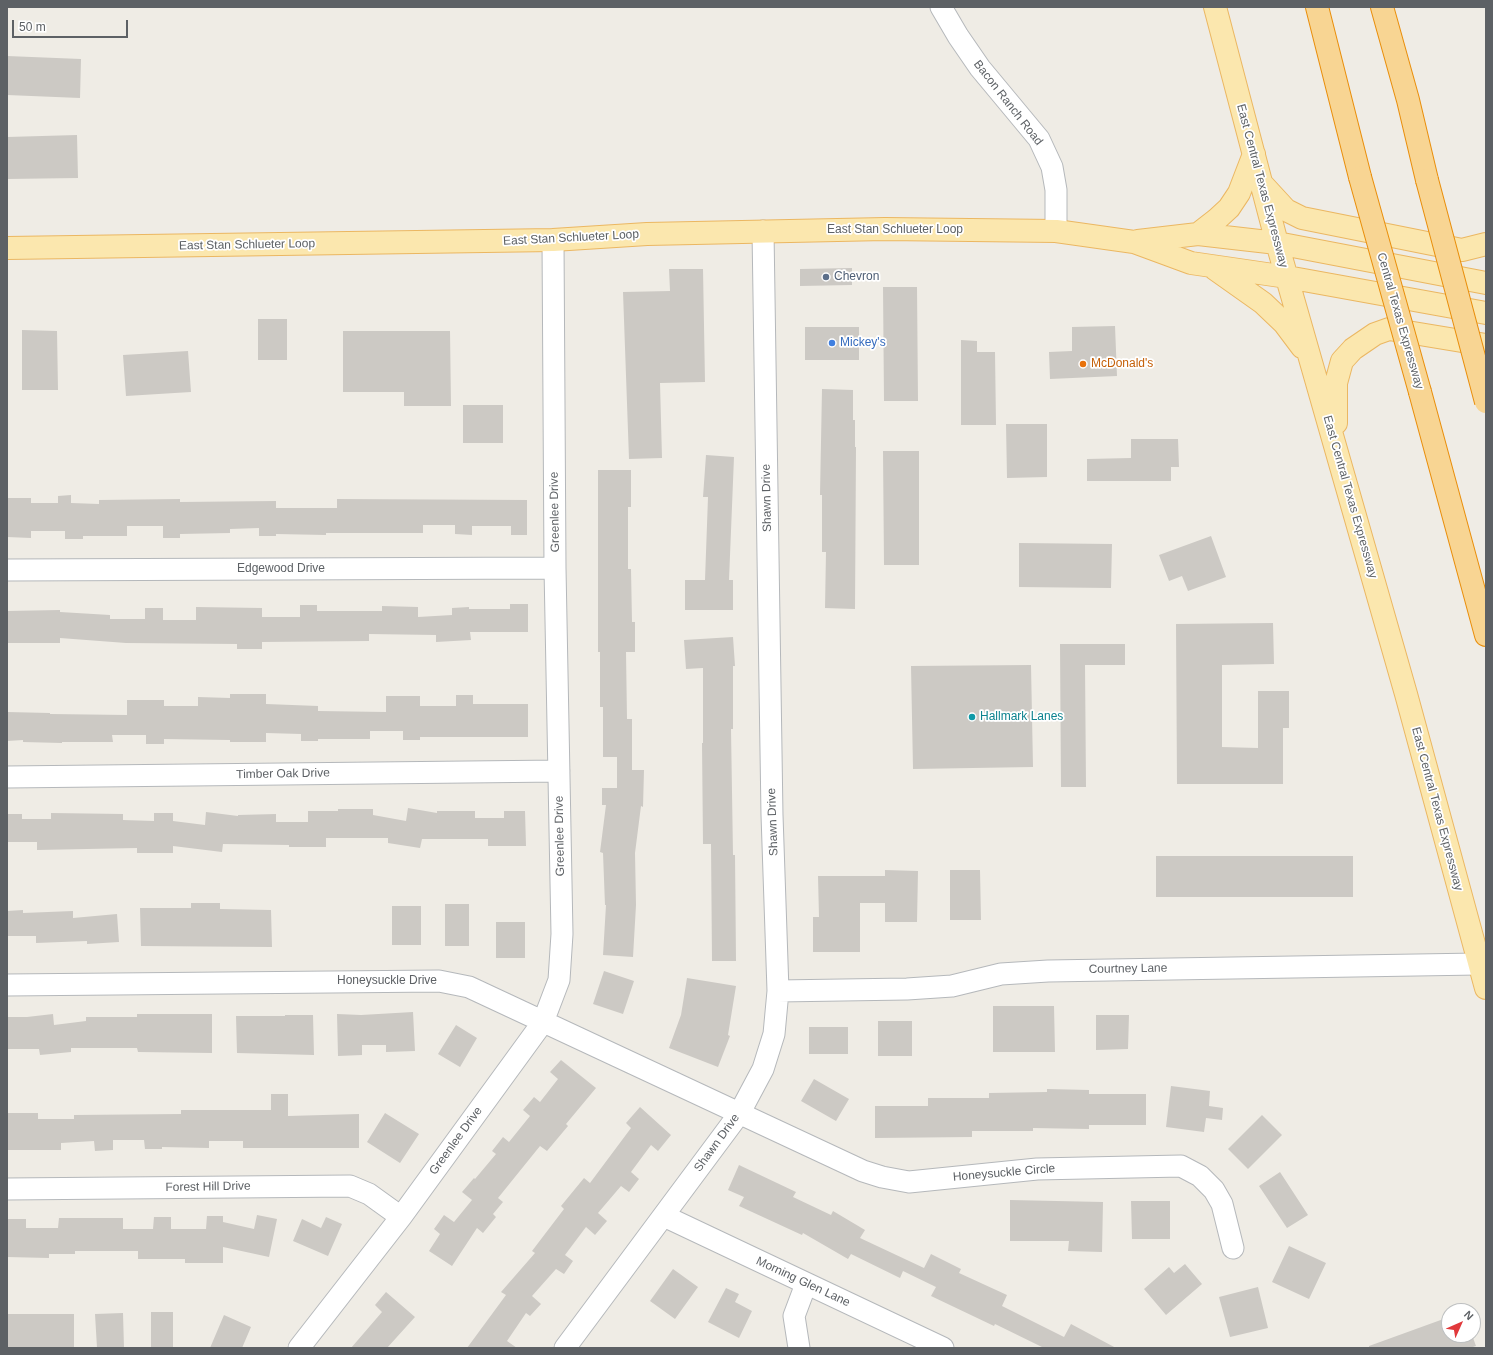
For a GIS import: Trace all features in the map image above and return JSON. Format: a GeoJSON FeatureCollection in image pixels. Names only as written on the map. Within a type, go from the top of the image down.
{"type":"FeatureCollection","features":[{"type":"Feature","properties":{"kind":"highway","name":"Central Texas Expressway"},"geometry":{"type":"LineString","coordinates":[[1317,7],[1360,177],[1486,635]]}},
{"type":"Feature","properties":{"kind":"highway"},"geometry":{"type":"LineString","coordinates":[[1382,7],[1408,100],[1427,180],[1486,402]]}},
{"type":"Feature","properties":{"kind":"highway"},"geometry":{"type":"LineString","coordinates":[[1395,7],[1408,100]]}},
{"type":"Feature","properties":{"kind":"main road","name":"East Central Texas Expressway"},"geometry":{"type":"LineString","coordinates":[[1215,7],[1277,243],[1406,694],[1478,964],[1486,988]]}},
{"type":"Feature","properties":{"kind":"main road"},"geometry":{"type":"LineString","coordinates":[[1198,234],[1229,208],[1239,193],[1254,154]]}},
{"type":"Feature","properties":{"kind":"main road"},"geometry":{"type":"LineString","coordinates":[[1262,185],[1286,210],[1302,218],[1462,250],[1486,244]]}},
{"type":"Feature","properties":{"kind":"main road","name":"East Stan Schlueter Loop"},"geometry":{"type":"LineString","coordinates":[[7,248],[553,240],[647,234],[885,229],[1056,231],[1134,242],[1191,263],[1287,277],[1486,313]]}},
{"type":"Feature","properties":{"kind":"main road","name":"East Stan Schlueter Loop"},"geometry":{"type":"LineString","coordinates":[[1134,242],[1198,234],[1277,243],[1486,283]]}},
{"type":"Feature","properties":{"kind":"main road"},"geometry":{"type":"LineString","coordinates":[[1211,266],[1263,303],[1284,323],[1310,358]]}},
{"type":"Feature","properties":{"kind":"main road"},"geometry":{"type":"LineString","coordinates":[[1336,448],[1336,384],[1342,361],[1353,349],[1375,334],[1389,329],[1486,345]]}},
{"type":"Feature","properties":{"kind":"street","name":"Bacon Ranch Road"},"geometry":{"type":"LineString","coordinates":[[941,7],[958,36],[980,68],[1039,139],[1052,167],[1056,190],[1056,231]]}},
{"type":"Feature","properties":{"kind":"street","name":"Shawn Drive"},"geometry":{"type":"LineString","coordinates":[[565,1348],[739,1114],[763,1069],[774,1034],[778,991],[772,807],[763,231]]}},
{"type":"Feature","properties":{"kind":"street","name":"Greenlee Drive"},"geometry":{"type":"LineString","coordinates":[[299,1348],[400,1217],[543,1022],[559,980],[562,941],[555,568],[553,240]]}},
{"type":"Feature","properties":{"kind":"street","name":"Edgewood Drive"},"geometry":{"type":"LineString","coordinates":[[7,570],[555,568]]}},
{"type":"Feature","properties":{"kind":"street","name":"Timber Oak Drive"},"geometry":{"type":"LineString","coordinates":[[7,777],[559,771]]}},
{"type":"Feature","properties":{"kind":"street","name":"Courtney Lane"},"geometry":{"type":"LineString","coordinates":[[778,991],[907,989],[952,986],[1001,974],[1048,971],[1478,964]]}},
{"type":"Feature","properties":{"kind":"street","name":"Honeysuckle Drive"},"geometry":{"type":"LineString","coordinates":[[7,985],[439,981],[469,987],[739,1114]]}},
{"type":"Feature","properties":{"kind":"street","name":"Honeysuckle Circle"},"geometry":{"type":"LineString","coordinates":[[739,1114],[863,1171],[882,1177],[909,1182],[1037,1169],[1181,1166],[1200,1176],[1214,1190],[1222,1204],[1233,1248]]}},
{"type":"Feature","properties":{"kind":"street","name":"Forest Hill Drive"},"geometry":{"type":"LineString","coordinates":[[7,1189],[350,1186],[369,1194],[400,1217]]}},
{"type":"Feature","properties":{"kind":"street","name":"Morning Glen Lane"},"geometry":{"type":"LineString","coordinates":[[664,1216],[944,1348]]}},
{"type":"Feature","properties":{"kind":"street"},"geometry":{"type":"LineString","coordinates":[[799,1348],[794,1316],[806,1284]]}},
{"type":"Feature","properties":{"kind":"building"},"geometry":{"type":"Polygon","coordinates":[[[7,56],[81,59],[80,98],[7,95],[7,56]]]}},
{"type":"Feature","properties":{"kind":"building"},"geometry":{"type":"Polygon","coordinates":[[[77,135],[78,178],[7,179],[7,137],[77,135]]]}},
{"type":"Feature","properties":{"kind":"building","name":"Chevron"},"geometry":{"type":"Polygon","coordinates":[[[852,268],[852,285],[800,286],[800,269],[852,268]]]}},
{"type":"Feature","properties":{"kind":"building"},"geometry":{"type":"Polygon","coordinates":[[[669,269],[703,269],[705,382],[660,383],[662,458],[629,459],[623,292],[670,291],[669,269]]]}},
{"type":"Feature","properties":{"kind":"building"},"geometry":{"type":"Polygon","coordinates":[[[883,287],[917,287],[918,401],[884,401],[883,287]]]}},
{"type":"Feature","properties":{"kind":"building"},"geometry":{"type":"Polygon","coordinates":[[[258,319],[287,319],[287,360],[258,360],[258,319]]]}},
{"type":"Feature","properties":{"kind":"building","name":"McDonald's"},"geometry":{"type":"Polygon","coordinates":[[[1115,326],[1117,376],[1050,379],[1049,352],[1072,351],[1072,327],[1115,326]]]}},
{"type":"Feature","properties":{"kind":"building","name":"Mickey's"},"geometry":{"type":"Polygon","coordinates":[[[805,327],[859,327],[859,360],[805,360],[805,327]]]}},
{"type":"Feature","properties":{"kind":"building"},"geometry":{"type":"Polygon","coordinates":[[[22,330],[57,331],[58,390],[22,390],[22,330]]]}},
{"type":"Feature","properties":{"kind":"building"},"geometry":{"type":"Polygon","coordinates":[[[343,331],[450,331],[451,406],[404,406],[404,392],[343,392],[343,331]]]}},
{"type":"Feature","properties":{"kind":"building"},"geometry":{"type":"Polygon","coordinates":[[[961,340],[977,341],[977,352],[995,352],[996,425],[961,425],[961,340]]]}},
{"type":"Feature","properties":{"kind":"building"},"geometry":{"type":"Polygon","coordinates":[[[188,351],[191,392],[126,396],[123,355],[188,351]]]}},
{"type":"Feature","properties":{"kind":"building"},"geometry":{"type":"Polygon","coordinates":[[[822,389],[853,390],[853,420],[855,420],[856,447],[855,609],[825,608],[826,552],[822,552],[822,495],[820,495],[822,389]]]}},
{"type":"Feature","properties":{"kind":"building"},"geometry":{"type":"Polygon","coordinates":[[[463,405],[503,405],[503,443],[463,443],[463,405]]]}},
{"type":"Feature","properties":{"kind":"building"},"geometry":{"type":"Polygon","coordinates":[[[1006,424],[1047,424],[1047,477],[1007,478],[1006,424]]]}},
{"type":"Feature","properties":{"kind":"building"},"geometry":{"type":"Polygon","coordinates":[[[1131,439],[1178,439],[1179,467],[1171,467],[1171,481],[1087,481],[1087,459],[1131,458],[1131,439]]]}},
{"type":"Feature","properties":{"kind":"building"},"geometry":{"type":"Polygon","coordinates":[[[883,451],[919,451],[919,565],[884,565],[883,451]]]}},
{"type":"Feature","properties":{"kind":"building"},"geometry":{"type":"Polygon","coordinates":[[[706,455],[734,457],[729,580],[733,580],[733,610],[685,610],[685,580],[705,580],[708,497],[703,497],[706,455]]]}},
{"type":"Feature","properties":{"kind":"building"},"geometry":{"type":"Polygon","coordinates":[[[598,470],[631,470],[631,507],[628,507],[628,569],[631,569],[632,622],[635,622],[635,652],[626,652],[627,719],[632,719],[632,770],[644,770],[643,807],[641,806],[635,853],[636,905],[633,957],[603,955],[606,905],[603,853],[600,852],[606,805],[602,805],[602,788],[617,788],[617,757],[603,757],[603,707],[600,707],[600,652],[598,652],[598,470]]]}},
{"type":"Feature","properties":{"kind":"building"},"geometry":{"type":"Polygon","coordinates":[[[71,495],[71,503],[99,504],[99,500],[180,499],[180,502],[276,501],[276,508],[337,508],[337,499],[527,500],[527,535],[511,535],[511,526],[472,526],[472,535],[455,534],[455,525],[423,525],[423,533],[326,533],[326,535],[276,534],[276,536],[259,536],[259,528],[230,529],[230,533],[180,534],[180,538],[163,538],[163,526],[127,526],[127,536],[83,536],[83,539],[65,539],[65,531],[31,531],[31,538],[7,537],[7,498],[31,498],[31,503],[58,503],[58,496],[71,495]]]}},
{"type":"Feature","properties":{"kind":"building"},"geometry":{"type":"Polygon","coordinates":[[[1211,536],[1226,577],[1188,591],[1182,576],[1169,581],[1159,555],[1211,536]]]}},
{"type":"Feature","properties":{"kind":"building"},"geometry":{"type":"Polygon","coordinates":[[[1019,543],[1112,544],[1111,588],[1019,587],[1019,543]]]}},
{"type":"Feature","properties":{"kind":"building"},"geometry":{"type":"Polygon","coordinates":[[[510,604],[528,604],[528,632],[470,632],[471,640],[436,642],[436,635],[369,634],[369,641],[262,642],[262,649],[237,649],[237,644],[126,643],[60,638],[60,643],[7,643],[7,611],[60,610],[60,612],[110,615],[110,619],[145,619],[145,608],[163,608],[163,620],[196,620],[196,607],[262,608],[262,617],[300,617],[300,605],[317,605],[317,611],[382,611],[382,606],[418,607],[418,617],[452,615],[452,608],[469,607],[469,609],[510,609],[510,604]]]}},
{"type":"Feature","properties":{"kind":"building"},"geometry":{"type":"Polygon","coordinates":[[[1273,623],[1274,664],[1222,665],[1222,747],[1258,748],[1258,691],[1289,691],[1289,728],[1283,728],[1283,784],[1177,784],[1176,624],[1273,623]]]}},
{"type":"Feature","properties":{"kind":"building"},"geometry":{"type":"Polygon","coordinates":[[[733,637],[735,666],[733,666],[733,729],[731,729],[733,855],[735,855],[736,961],[712,961],[711,844],[703,844],[703,668],[686,669],[684,640],[733,637]]]}},
{"type":"Feature","properties":{"kind":"building"},"geometry":{"type":"Polygon","coordinates":[[[1060,644],[1125,644],[1125,665],[1085,665],[1086,787],[1061,787],[1060,644]]]}},
{"type":"Feature","properties":{"kind":"building","name":"Hallmark Lanes"},"geometry":{"type":"Polygon","coordinates":[[[1031,665],[1033,767],[913,769],[911,666],[1031,665]]]}},
{"type":"Feature","properties":{"kind":"building"},"geometry":{"type":"Polygon","coordinates":[[[230,694],[266,694],[266,704],[318,706],[318,711],[386,712],[386,696],[420,696],[420,706],[456,706],[456,695],[473,695],[473,704],[528,704],[528,737],[420,737],[420,740],[403,740],[403,731],[370,731],[370,739],[318,739],[318,741],[301,741],[301,734],[266,733],[266,742],[164,739],[164,744],[146,744],[146,735],[112,735],[113,742],[62,743],[23,742],[23,740],[7,741],[7,712],[127,715],[127,700],[164,700],[164,706],[198,706],[198,697],[230,698],[230,694]]]}},
{"type":"Feature","properties":{"kind":"building"},"geometry":{"type":"Polygon","coordinates":[[[408,808],[437,813],[437,811],[475,811],[475,818],[504,818],[504,811],[525,811],[526,846],[488,846],[488,839],[422,839],[420,848],[388,843],[388,838],[326,838],[326,847],[223,844],[222,852],[173,846],[173,853],[137,853],[137,848],[37,850],[37,842],[7,842],[7,814],[22,814],[22,819],[51,819],[51,813],[123,814],[123,820],[154,821],[154,813],[173,813],[173,821],[205,825],[206,812],[238,816],[276,814],[276,822],[308,822],[308,811],[373,809],[373,815],[406,821],[408,808]]]}},
{"type":"Feature","properties":{"kind":"building"},"geometry":{"type":"Polygon","coordinates":[[[1156,856],[1353,856],[1353,897],[1156,897],[1156,856]]]}},
{"type":"Feature","properties":{"kind":"building"},"geometry":{"type":"Polygon","coordinates":[[[885,870],[918,871],[917,922],[885,922],[885,903],[860,903],[860,952],[813,952],[813,917],[819,917],[818,876],[885,876],[885,870]]]}},
{"type":"Feature","properties":{"kind":"building"},"geometry":{"type":"Polygon","coordinates":[[[950,870],[980,870],[981,920],[950,920],[950,870]]]}},
{"type":"Feature","properties":{"kind":"building"},"geometry":{"type":"Polygon","coordinates":[[[191,903],[220,903],[220,909],[271,910],[272,947],[141,946],[140,908],[191,908],[191,903]]]}},
{"type":"Feature","properties":{"kind":"building"},"geometry":{"type":"Polygon","coordinates":[[[445,904],[469,904],[469,946],[445,946],[445,904]]]}},
{"type":"Feature","properties":{"kind":"building"},"geometry":{"type":"Polygon","coordinates":[[[392,906],[421,906],[421,945],[392,945],[392,906]]]}},
{"type":"Feature","properties":{"kind":"building"},"geometry":{"type":"Polygon","coordinates":[[[23,910],[23,913],[73,911],[73,918],[117,914],[119,942],[87,944],[87,941],[36,943],[36,936],[7,936],[7,911],[23,910]]]}},
{"type":"Feature","properties":{"kind":"building"},"geometry":{"type":"Polygon","coordinates":[[[496,922],[525,922],[525,958],[496,958],[496,922]]]}},
{"type":"Feature","properties":{"kind":"building"},"geometry":{"type":"Polygon","coordinates":[[[604,971],[634,981],[623,1014],[593,1004],[604,971]]]}},
{"type":"Feature","properties":{"kind":"building"},"geometry":{"type":"Polygon","coordinates":[[[687,978],[736,986],[728,1035],[730,1036],[718,1067],[669,1048],[681,1015],[687,978]]]}},
{"type":"Feature","properties":{"kind":"building"},"geometry":{"type":"Polygon","coordinates":[[[993,1006],[1054,1006],[1055,1052],[993,1052],[993,1006]]]}},
{"type":"Feature","properties":{"kind":"building"},"geometry":{"type":"Polygon","coordinates":[[[413,1012],[415,1051],[386,1052],[386,1045],[362,1045],[362,1055],[338,1056],[337,1014],[361,1015],[413,1012]]]}},
{"type":"Feature","properties":{"kind":"building"},"geometry":{"type":"Polygon","coordinates":[[[53,1014],[54,1025],[86,1021],[86,1017],[137,1017],[137,1014],[212,1014],[212,1053],[138,1052],[137,1048],[71,1048],[71,1052],[40,1055],[39,1049],[7,1049],[7,1017],[27,1017],[53,1014]]]}},
{"type":"Feature","properties":{"kind":"building"},"geometry":{"type":"Polygon","coordinates":[[[313,1015],[314,1055],[237,1053],[236,1016],[313,1015]]]}},
{"type":"Feature","properties":{"kind":"building"},"geometry":{"type":"Polygon","coordinates":[[[1096,1015],[1129,1015],[1128,1049],[1096,1050],[1096,1015]]]}},
{"type":"Feature","properties":{"kind":"building"},"geometry":{"type":"Polygon","coordinates":[[[878,1021],[912,1021],[912,1056],[878,1056],[878,1021]]]}},
{"type":"Feature","properties":{"kind":"building"},"geometry":{"type":"Polygon","coordinates":[[[456,1025],[477,1038],[460,1067],[438,1054],[456,1025]]]}},
{"type":"Feature","properties":{"kind":"building"},"geometry":{"type":"Polygon","coordinates":[[[809,1027],[848,1027],[848,1054],[809,1054],[809,1027]]]}},
{"type":"Feature","properties":{"kind":"building"},"geometry":{"type":"Polygon","coordinates":[[[561,1060],[596,1088],[566,1124],[568,1126],[547,1151],[540,1146],[498,1198],[503,1202],[493,1214],[496,1217],[483,1233],[477,1228],[452,1266],[429,1251],[440,1234],[434,1229],[444,1215],[454,1222],[472,1200],[462,1192],[496,1154],[492,1151],[503,1137],[509,1142],[530,1116],[523,1110],[534,1097],[540,1102],[558,1079],[550,1072],[561,1060]]]}},
{"type":"Feature","properties":{"kind":"building"},"geometry":{"type":"Polygon","coordinates":[[[814,1079],[849,1099],[836,1121],[801,1101],[814,1079]]]}},
{"type":"Feature","properties":{"kind":"building"},"geometry":{"type":"Polygon","coordinates":[[[1171,1086],[1210,1091],[1209,1106],[1223,1108],[1222,1120],[1206,1118],[1204,1132],[1166,1127],[1171,1086]]]}},
{"type":"Feature","properties":{"kind":"building"},"geometry":{"type":"Polygon","coordinates":[[[1047,1089],[1089,1090],[1089,1094],[1146,1094],[1146,1125],[1089,1125],[1089,1129],[1033,1128],[1033,1131],[972,1131],[972,1137],[875,1138],[875,1106],[928,1106],[928,1098],[989,1098],[989,1093],[1047,1092],[1047,1089]]]}},
{"type":"Feature","properties":{"kind":"building"},"geometry":{"type":"Polygon","coordinates":[[[271,1094],[288,1094],[288,1116],[359,1114],[359,1148],[243,1148],[243,1141],[209,1141],[209,1148],[162,1147],[162,1149],[145,1149],[144,1140],[113,1140],[113,1150],[95,1151],[94,1141],[61,1143],[61,1150],[7,1150],[7,1113],[38,1113],[38,1119],[74,1119],[74,1115],[181,1114],[181,1110],[271,1110],[271,1094]]]}},
{"type":"Feature","properties":{"kind":"building"},"geometry":{"type":"Polygon","coordinates":[[[640,1107],[671,1135],[658,1151],[651,1145],[631,1172],[639,1179],[629,1192],[621,1186],[598,1213],[607,1221],[595,1235],[586,1227],[565,1255],[573,1261],[564,1274],[556,1269],[532,1296],[541,1304],[530,1316],[526,1313],[507,1341],[517,1348],[467,1348],[506,1295],[501,1292],[535,1253],[532,1251],[564,1209],[561,1206],[584,1178],[590,1183],[631,1128],[626,1123],[640,1107]]]}},
{"type":"Feature","properties":{"kind":"building"},"geometry":{"type":"Polygon","coordinates":[[[385,1113],[419,1134],[400,1163],[367,1142],[385,1113]]]}},
{"type":"Feature","properties":{"kind":"building"},"geometry":{"type":"Polygon","coordinates":[[[1262,1115],[1282,1135],[1248,1169],[1228,1149],[1262,1115]]]}},
{"type":"Feature","properties":{"kind":"building"},"geometry":{"type":"Polygon","coordinates":[[[739,1165],[796,1192],[793,1197],[831,1215],[833,1211],[865,1230],[860,1238],[924,1268],[931,1254],[961,1269],[959,1273],[1007,1295],[1002,1306],[1064,1337],[1071,1324],[1116,1348],[1044,1348],[995,1324],[994,1326],[931,1296],[936,1287],[903,1271],[900,1278],[851,1254],[848,1259],[803,1233],[802,1235],[739,1206],[744,1197],[728,1190],[739,1165]]]}},
{"type":"Feature","properties":{"kind":"building"},"geometry":{"type":"Polygon","coordinates":[[[1280,1172],[1308,1215],[1287,1228],[1259,1186],[1280,1172]]]}},
{"type":"Feature","properties":{"kind":"building"},"geometry":{"type":"Polygon","coordinates":[[[1010,1200],[1103,1202],[1102,1252],[1068,1251],[1069,1241],[1010,1241],[1010,1200]]]}},
{"type":"Feature","properties":{"kind":"building"},"geometry":{"type":"Polygon","coordinates":[[[1131,1201],[1170,1201],[1170,1239],[1132,1239],[1131,1201]]]}},
{"type":"Feature","properties":{"kind":"building"},"geometry":{"type":"Polygon","coordinates":[[[257,1215],[277,1219],[269,1257],[223,1247],[223,1263],[185,1263],[185,1259],[138,1259],[138,1251],[75,1251],[75,1254],[49,1254],[49,1258],[7,1257],[8,1219],[26,1219],[26,1228],[58,1228],[59,1218],[123,1218],[123,1229],[153,1229],[154,1217],[171,1217],[171,1229],[206,1229],[207,1216],[223,1216],[223,1222],[254,1229],[257,1215]]]}},
{"type":"Feature","properties":{"kind":"building"},"geometry":{"type":"Polygon","coordinates":[[[326,1217],[342,1224],[328,1256],[293,1241],[302,1219],[321,1228],[326,1217]]]}},
{"type":"Feature","properties":{"kind":"building"},"geometry":{"type":"Polygon","coordinates":[[[1289,1246],[1326,1263],[1309,1299],[1272,1282],[1289,1246]]]}},
{"type":"Feature","properties":{"kind":"building"},"geometry":{"type":"Polygon","coordinates":[[[1185,1264],[1202,1284],[1166,1315],[1144,1289],[1169,1267],[1174,1273],[1185,1264]]]}},
{"type":"Feature","properties":{"kind":"building"},"geometry":{"type":"Polygon","coordinates":[[[673,1269],[698,1287],[675,1319],[650,1301],[673,1269]]]}},
{"type":"Feature","properties":{"kind":"building"},"geometry":{"type":"Polygon","coordinates":[[[1258,1287],[1268,1328],[1230,1337],[1219,1297],[1258,1287]]]}},
{"type":"Feature","properties":{"kind":"building"},"geometry":{"type":"Polygon","coordinates":[[[726,1288],[739,1294],[735,1302],[752,1311],[739,1338],[708,1322],[726,1288]]]}},
{"type":"Feature","properties":{"kind":"building"},"geometry":{"type":"Polygon","coordinates":[[[386,1292],[415,1317],[387,1348],[351,1348],[382,1312],[375,1305],[386,1292]]]}},
{"type":"Feature","properties":{"kind":"building"},"geometry":{"type":"Polygon","coordinates":[[[151,1312],[173,1312],[173,1348],[151,1348],[151,1312]]]}},
{"type":"Feature","properties":{"kind":"building"},"geometry":{"type":"Polygon","coordinates":[[[123,1313],[124,1348],[97,1348],[95,1314],[123,1313]]]}},
{"type":"Feature","properties":{"kind":"building"},"geometry":{"type":"Polygon","coordinates":[[[7,1314],[74,1314],[74,1348],[7,1348],[7,1314]]]}},
{"type":"Feature","properties":{"kind":"building"},"geometry":{"type":"Polygon","coordinates":[[[224,1315],[251,1327],[242,1348],[210,1348],[224,1315]]]}},
{"type":"Feature","properties":{"kind":"building"},"geometry":{"type":"Polygon","coordinates":[[[1441,1320],[1441,1343],[1475,1343],[1476,1346],[1470,1348],[1369,1348],[1369,1346],[1441,1320]]]}},
{"type":"Feature","properties":{"kind":"place","name":"Chevron"},"geometry":{"type":"Point","coordinates":[826,277]}},
{"type":"Feature","properties":{"kind":"place","name":"Mickey's"},"geometry":{"type":"Point","coordinates":[832,343]}},
{"type":"Feature","properties":{"kind":"place","name":"McDonald's"},"geometry":{"type":"Point","coordinates":[1083,364]}},
{"type":"Feature","properties":{"kind":"place","name":"Hallmark Lanes"},"geometry":{"type":"Point","coordinates":[972,717]}}]}
